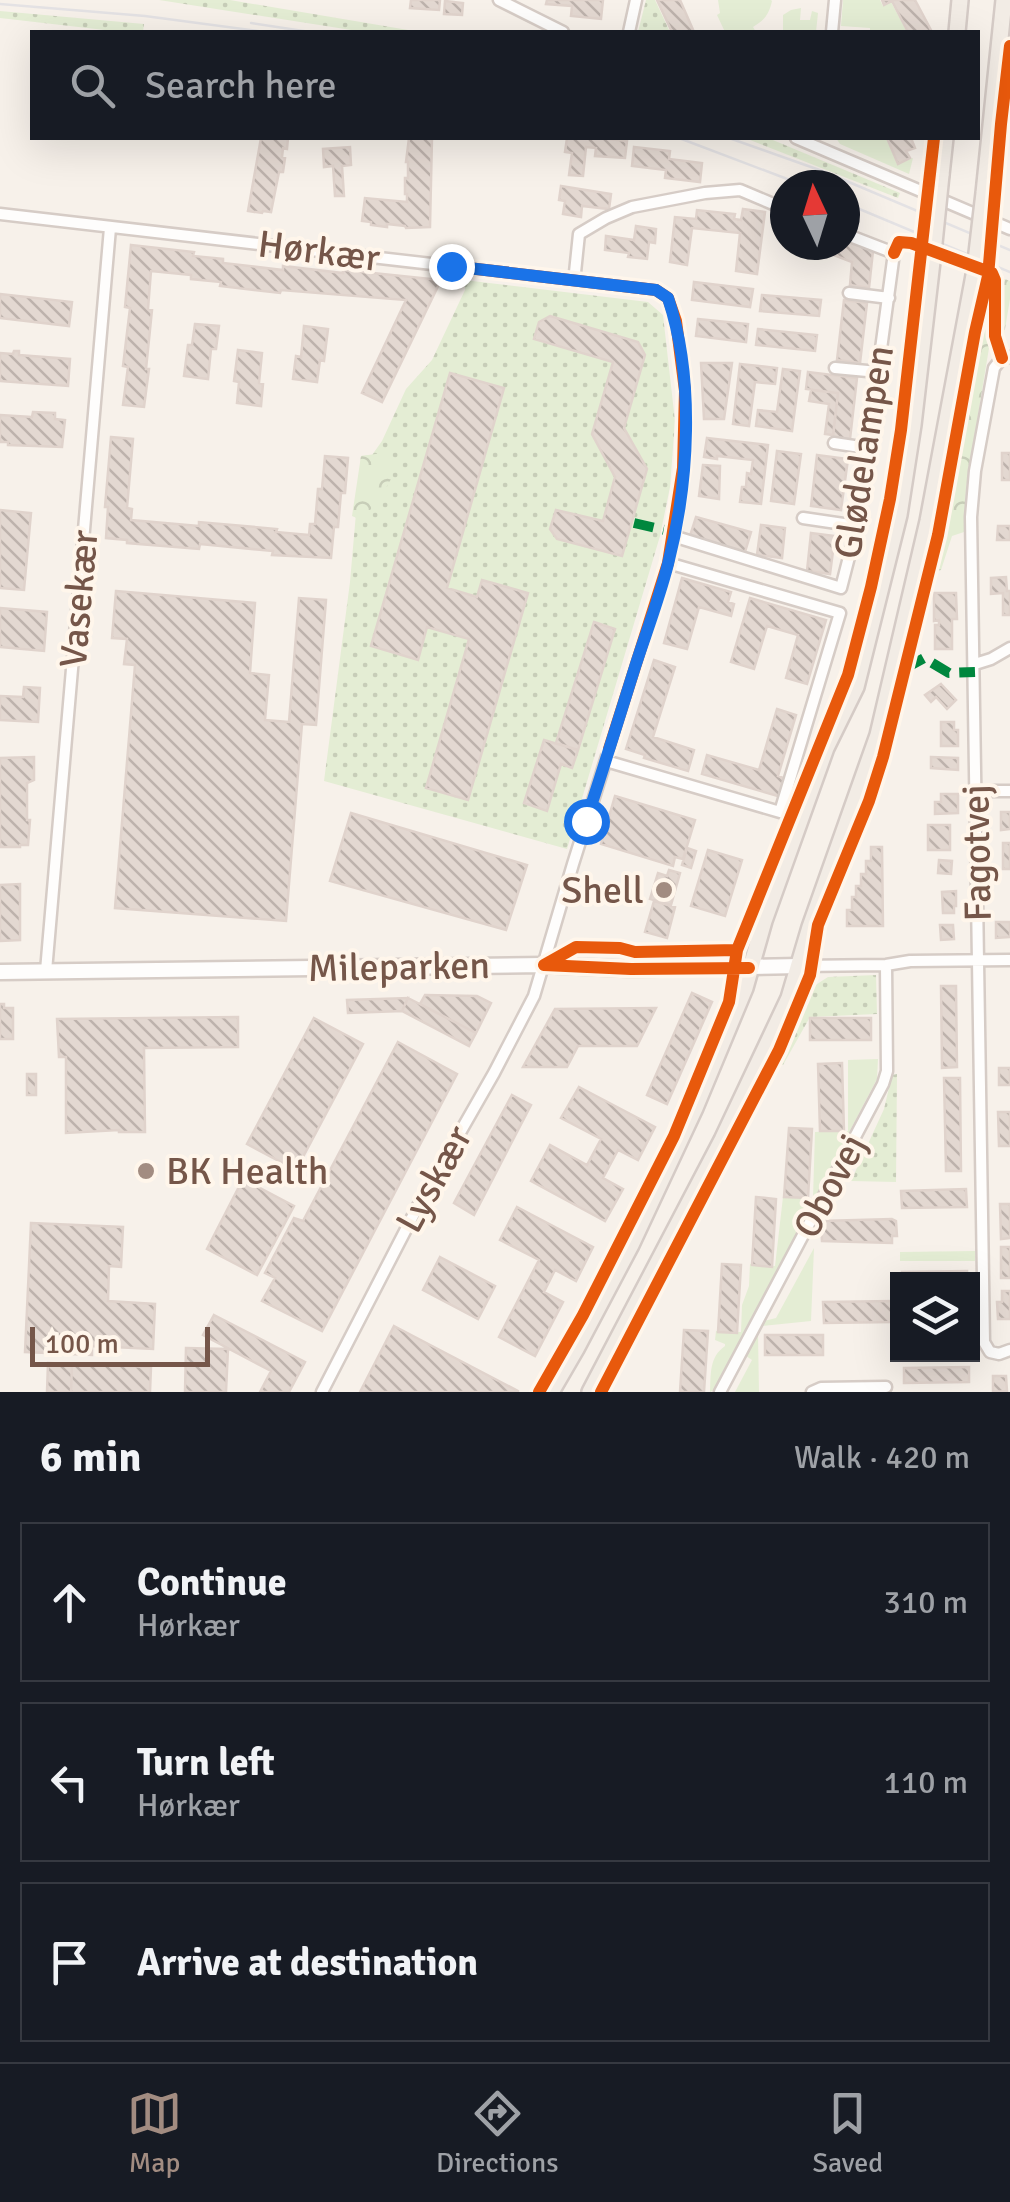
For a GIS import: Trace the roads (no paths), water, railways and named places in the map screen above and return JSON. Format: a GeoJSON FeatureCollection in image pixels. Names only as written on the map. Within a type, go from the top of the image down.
{"type":"FeatureCollection","features":[{"type":"Feature","properties":{"kind":"main road"},"geometry":{"type":"LineString","coordinates":[[957,30],[960,0]]}},
{"type":"Feature","properties":{"kind":"main road"},"geometry":{"type":"LineString","coordinates":[[590,1392],[722,1140],[789,998],[878,736],[928,520],[975,270],[1004,0]]}},
{"type":"Feature","properties":{"kind":"main road"},"geometry":{"type":"LineString","coordinates":[[551,1392],[631,1244],[681,1139],[740,1002],[820,764],[856,687],[902,497],[946,140]]}},
{"type":"Feature","properties":{"kind":"street"},"geometry":{"type":"LineString","coordinates":[[498,0],[559,30]]}},
{"type":"Feature","properties":{"kind":"street"},"geometry":{"type":"LineString","coordinates":[[629,30],[636,0]]}},
{"type":"Feature","properties":{"kind":"street"},"geometry":{"type":"LineString","coordinates":[[832,30],[835,0]]}},
{"type":"Feature","properties":{"kind":"street"},"geometry":{"type":"LineString","coordinates":[[824,143],[1010,229]]}},
{"type":"Feature","properties":{"kind":"street"},"geometry":{"type":"LineString","coordinates":[[574,282],[579,234],[632,206],[740,190],[770,203]]}},
{"type":"Feature","properties":{"kind":"street","name":"Hørkær"},"geometry":{"type":"LineString","coordinates":[[0,214],[656,290],[668,298],[676,321],[686,427],[668,563],[544,965]]}},
{"type":"Feature","properties":{"kind":"street","name":"Vasekær"},"geometry":{"type":"LineString","coordinates":[[46,971],[110,228]]}},
{"type":"Feature","properties":{"kind":"street","name":"Glødelampen"},"geometry":{"type":"LineString","coordinates":[[673,536],[842,588],[857,526],[894,254],[860,240]]}},
{"type":"Feature","properties":{"kind":"street"},"geometry":{"type":"LineString","coordinates":[[849,293],[889,298]]}},
{"type":"Feature","properties":{"kind":"street","name":"Fagotvej"},"geometry":{"type":"LineString","coordinates":[[1006,357],[994,368],[975,471],[972,517],[984,1342],[990,1352],[1010,1350]]}},
{"type":"Feature","properties":{"kind":"street"},"geometry":{"type":"LineString","coordinates":[[835,368],[878,372]]}},
{"type":"Feature","properties":{"kind":"street"},"geometry":{"type":"LineString","coordinates":[[834,443],[867,448]]}},
{"type":"Feature","properties":{"kind":"street"},"geometry":{"type":"LineString","coordinates":[[803,518],[857,526]]}},
{"type":"Feature","properties":{"kind":"street"},"geometry":{"type":"LineString","coordinates":[[606,761],[780,812],[816,698],[840,612],[668,563]]}},
{"type":"Feature","properties":{"kind":"street"},"geometry":{"type":"LineString","coordinates":[[975,664],[1010,648]]}},
{"type":"Feature","properties":{"kind":"street"},"geometry":{"type":"LineString","coordinates":[[976,791],[1010,791]]}},
{"type":"Feature","properties":{"kind":"street"},"geometry":{"type":"LineString","coordinates":[[799,966],[1010,960]]}},
{"type":"Feature","properties":{"kind":"street","name":"Lyskær"},"geometry":{"type":"LineString","coordinates":[[322,1392],[418,1206],[534,996],[544,965]]}},
{"type":"Feature","properties":{"kind":"street","name":"Obovej"},"geometry":{"type":"LineString","coordinates":[[720,1392],[884,1084],[886,965]]}},
{"type":"Feature","properties":{"kind":"street","name":"Mileparken"},"geometry":{"type":"LineString","coordinates":[[0,972],[799,966]]}},
{"type":"Feature","properties":{"kind":"street"},"geometry":{"type":"LineString","coordinates":[[812,1392],[821,1388],[886,1387]]}},
{"type":"Feature","properties":{"kind":"tram line"},"geometry":{"type":"LineString","coordinates":[[0,4],[145,16],[250,30]]}},
{"type":"Feature","properties":{"kind":"tram line"},"geometry":{"type":"LineString","coordinates":[[251,23],[297,30]]}},
{"type":"Feature","properties":{"kind":"tram line"},"geometry":{"type":"LineString","coordinates":[[684,140],[770,172]]}},
{"type":"Feature","properties":{"kind":"tram line"},"geometry":{"type":"LineString","coordinates":[[735,140],[825,172],[1010,250]]}},
{"type":"Feature","properties":{"kind":"tram line"},"geometry":{"type":"LineString","coordinates":[[860,209],[1010,272]]}},
{"type":"Feature","properties":{"kind":"place","name":"Shell"},"geometry":{"type":"Point","coordinates":[664,890]}},
{"type":"Feature","properties":{"kind":"place","name":"BK Health"},"geometry":{"type":"Point","coordinates":[146,1171]}}]}
